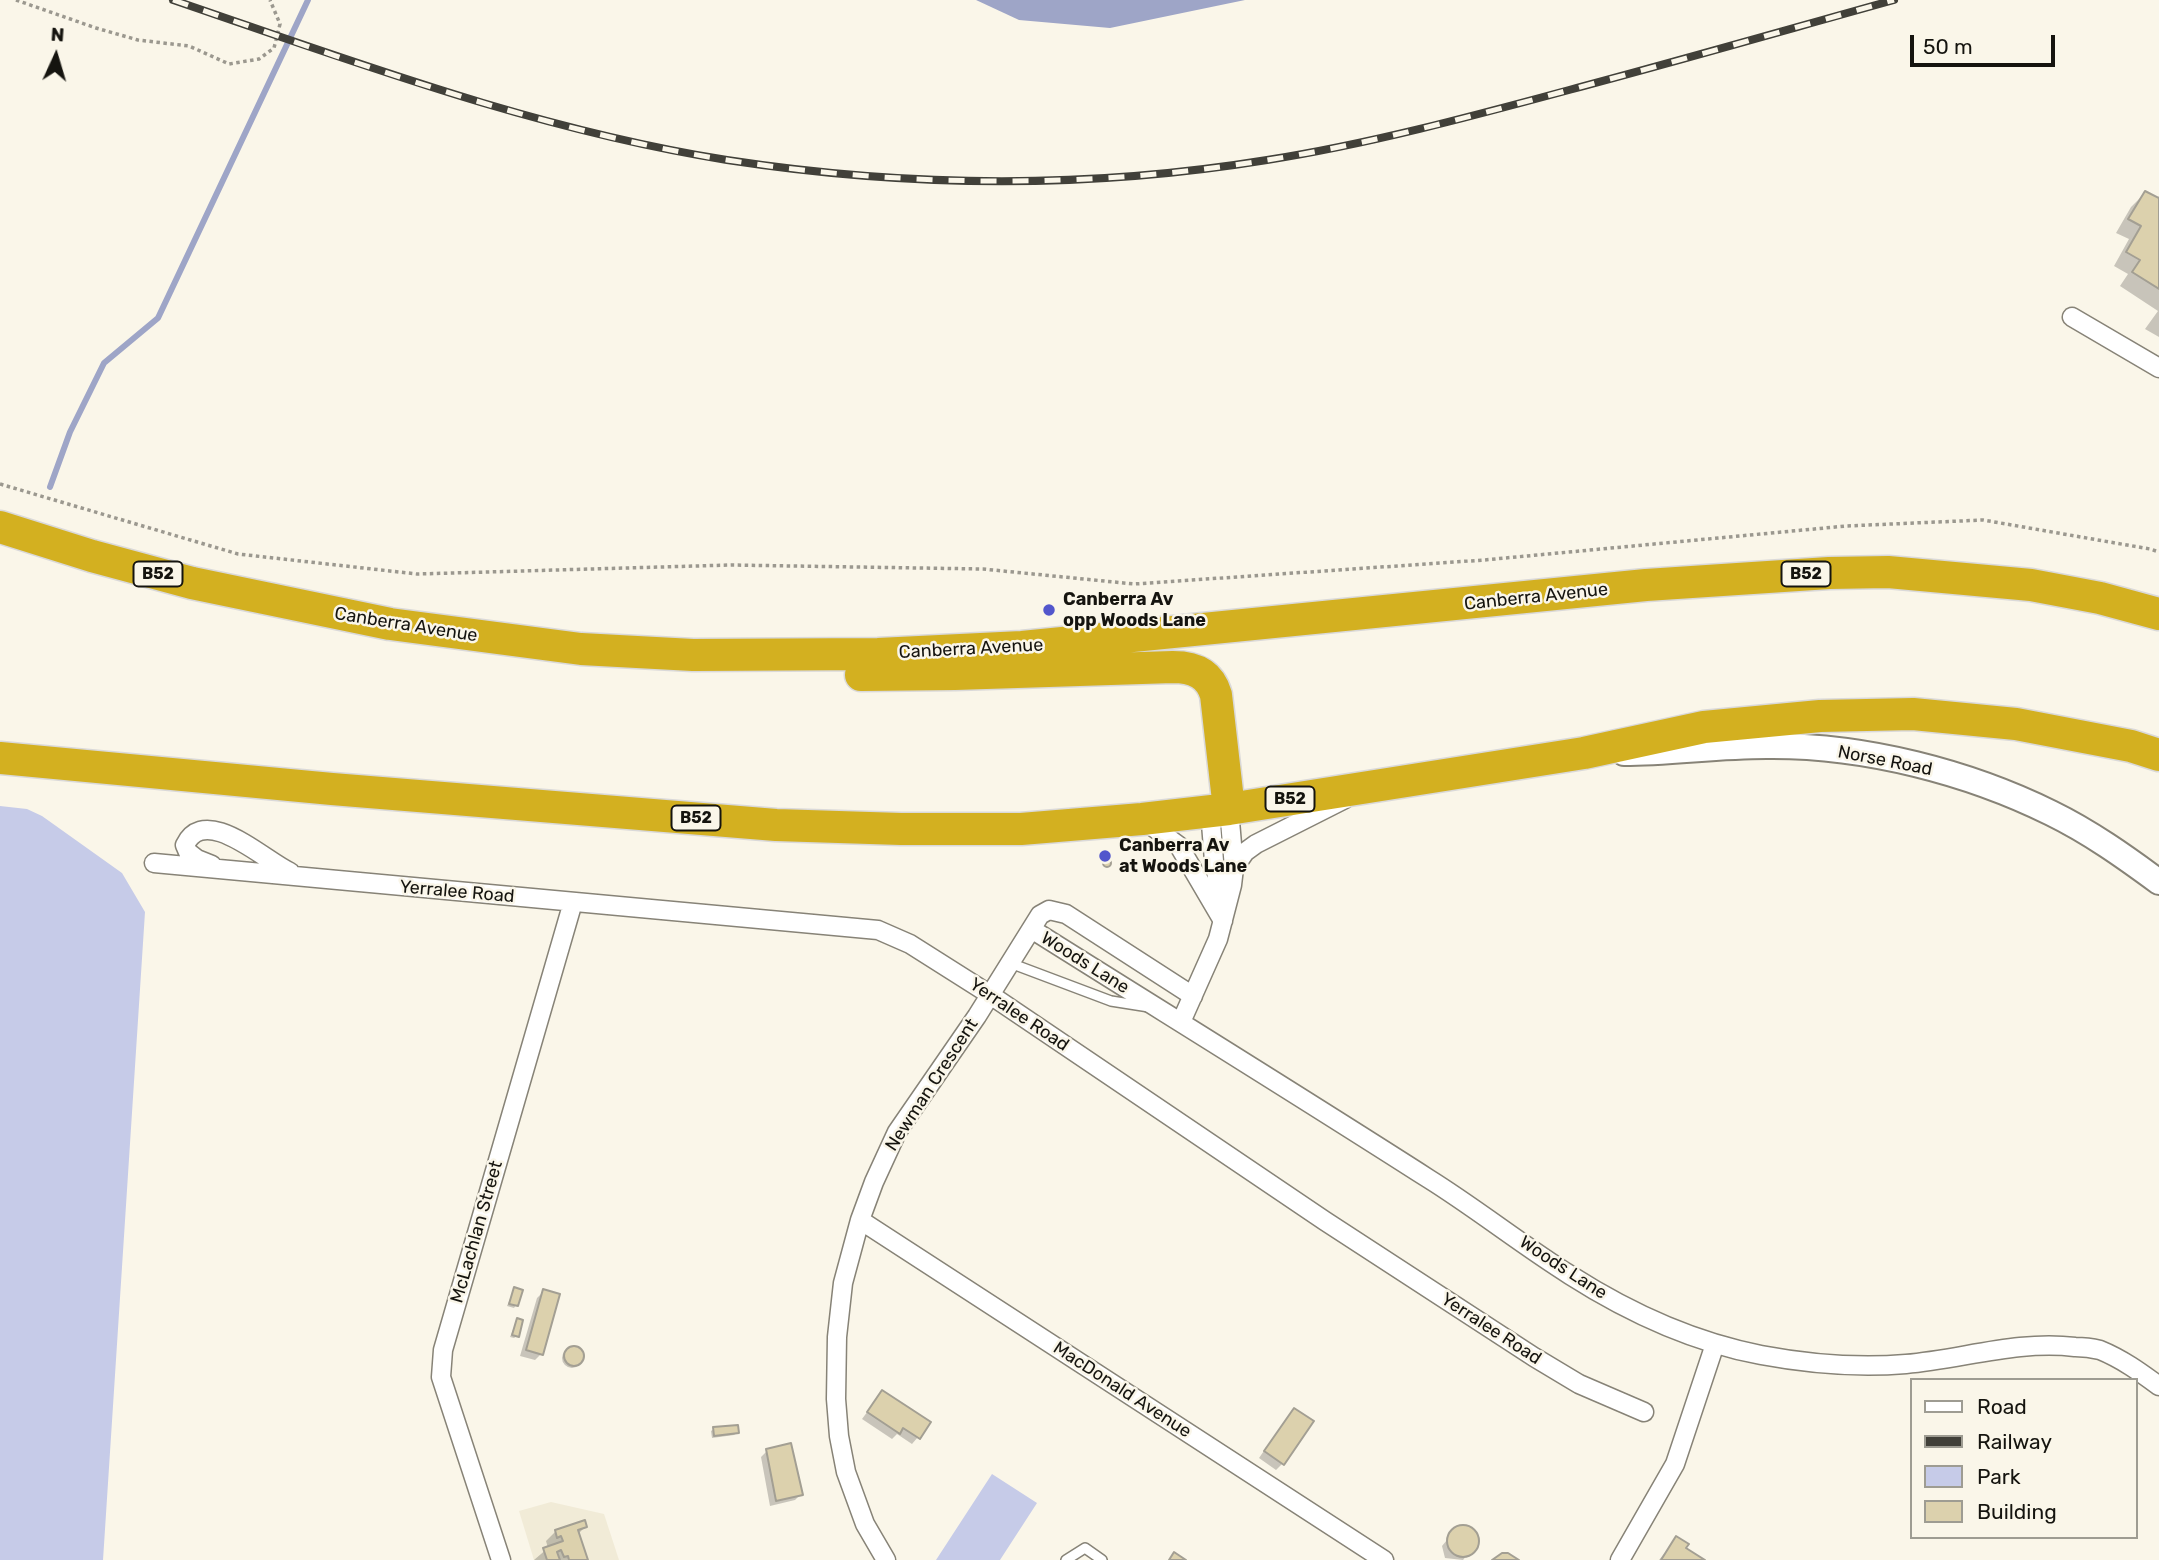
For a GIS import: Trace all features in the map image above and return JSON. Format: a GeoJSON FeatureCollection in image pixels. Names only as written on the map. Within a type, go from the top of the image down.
{"type":"FeatureCollection","features":[{"type":"Feature","properties":{"kind":"highway","name":"Canberra Avenue"},"geometry":{"type":"LineString","coordinates":[[0,527],[192,583],[390,624],[581,649],[693,655],[878,654],[1022,647],[1646,585],[1829,573],[1888,572],[2031,585],[2100,598],[2159,614]]}},
{"type":"Feature","properties":{"kind":"highway"},"geometry":{"type":"LineString","coordinates":[[1219,810],[1199,704],[1198,683],[1215,646],[1234,626]]}},
{"type":"Feature","properties":{"kind":"highway"},"geometry":{"type":"LineString","coordinates":[[581,649],[639,660],[813,673],[955,674],[1173,667],[1189,668],[1201,673]]}},
{"type":"Feature","properties":{"kind":"highway","name":"B52"},"geometry":{"type":"LineString","coordinates":[[0,758],[332,789],[776,825],[1021,829],[1219,810],[1584,753],[1704,727],[1820,716],[1913,714],[2016,724],[2131,746],[2159,755]]}},
{"type":"Feature","properties":{"kind":"main road","name":"Norse Road"},"geometry":{"type":"LineString","coordinates":[[1584,753],[1661,753],[1774,746],[1841,751],[1916,765],[1974,780],[2052,813],[2116,850],[2159,882]]}},
{"type":"Feature","properties":{"kind":"street"},"geometry":{"type":"LineString","coordinates":[[2072,317],[2159,368]]}},
{"type":"Feature","properties":{"kind":"street"},"geometry":{"type":"LineString","coordinates":[[1181,1023],[1210,960],[1224,916],[1234,868],[1240,858],[1256,844],[1370,786]]}},
{"type":"Feature","properties":{"kind":"street"},"geometry":{"type":"LineString","coordinates":[[1219,810],[1234,868]]}},
{"type":"Feature","properties":{"kind":"street"},"geometry":{"type":"LineString","coordinates":[[1219,810],[1216,875],[1224,916]]}},
{"type":"Feature","properties":{"kind":"street"},"geometry":{"type":"LineString","coordinates":[[1142,819],[1179,846],[1224,916]]}},
{"type":"Feature","properties":{"kind":"street","name":"Yerralee Road"},"geometry":{"type":"LineString","coordinates":[[221,870],[188,852],[185,845],[190,836],[199,831],[226,834],[286,871],[304,878]]}},
{"type":"Feature","properties":{"kind":"street","name":"Yerralee Road"},"geometry":{"type":"LineString","coordinates":[[155,863],[878,930],[910,944],[989,994],[1325,1221],[1534,1357],[1579,1384],[1644,1412]]}},
{"type":"Feature","properties":{"kind":"street","name":"McLachlan Street"},"geometry":{"type":"LineString","coordinates":[[501,1560],[441,1377],[443,1350],[573,902]]}},
{"type":"Feature","properties":{"kind":"street","name":"Newman Crescent"},"geometry":{"type":"LineString","coordinates":[[886,1560],[865,1524],[846,1472],[836,1399],[837,1337],[844,1283],[860,1220],[897,1132],[977,1016],[1043,913],[1049,909],[1061,912],[1193,996]]}},
{"type":"Feature","properties":{"kind":"street","name":"Woods Lane"},"geometry":{"type":"LineString","coordinates":[[1033,930],[1460,1198],[1585,1284],[1644,1316],[1715,1344],[1779,1358],[1863,1366],[1922,1363],[2000,1349],[2055,1344],[2097,1349],[2132,1365],[2159,1386]]}},
{"type":"Feature","properties":{"kind":"street","name":"MacDonald Avenue"},"geometry":{"type":"LineString","coordinates":[[860,1220],[1384,1560]]}},
{"type":"Feature","properties":{"kind":"street"},"geometry":{"type":"LineString","coordinates":[[1620,1560],[1675,1464],[1715,1344]]}},
{"type":"Feature","properties":{"kind":"lane"},"geometry":{"type":"LineString","coordinates":[[1010,963],[1116,1003],[1158,1008]]}},
{"type":"Feature","properties":{"kind":"lane"},"geometry":{"type":"LineString","coordinates":[[1066,1560],[1085,1548],[1102,1560]]}},
{"type":"Feature","properties":{"kind":"path"},"geometry":{"type":"LineString","coordinates":[[16,0],[138,40],[188,46],[229,64],[259,59],[274,48],[280,24],[270,0]]}},
{"type":"Feature","properties":{"kind":"path"},"geometry":{"type":"LineString","coordinates":[[0,484],[238,554],[416,574],[745,565],[983,569],[1134,584],[1484,560],[1846,526],[1983,520],[2159,552]]}},
{"type":"Feature","properties":{"kind":"shaded area"},"geometry":{"type":"Polygon","coordinates":[[[976,0],[1245,0],[1110,28],[1019,20],[976,0]]]}},
{"type":"Feature","properties":{"kind":"shaded area"},"geometry":{"type":"Polygon","coordinates":[[[551,1502],[604,1514],[619,1560],[534,1560],[519,1511],[551,1502]]]}},
{"type":"Feature","properties":{"kind":"green space"},"geometry":{"type":"Polygon","coordinates":[[[0,806],[27,809],[42,816],[122,873],[145,912],[103,1560],[0,1560],[0,806]]]}},
{"type":"Feature","properties":{"kind":"green space"},"geometry":{"type":"Polygon","coordinates":[[[992,1474],[1037,1503],[1000,1560],[936,1560],[992,1474]]]}},
{"type":"Feature","properties":{"kind":"building"},"geometry":{"type":"Polygon","coordinates":[[[2145,191],[2159,198],[2159,289],[2132,272],[2140,260],[2126,252],[2141,226],[2128,219],[2145,191]]]}},
{"type":"Feature","properties":{"kind":"building"},"geometry":{"type":"Polygon","coordinates":[[[1107,859],[1111,863],[1107,867],[1103,863],[1107,859]]]}},
{"type":"Feature","properties":{"kind":"building"},"geometry":{"type":"Polygon","coordinates":[[[514,1287],[523,1290],[518,1306],[509,1304],[514,1287]]]}},
{"type":"Feature","properties":{"kind":"building"},"geometry":{"type":"Polygon","coordinates":[[[543,1289],[560,1294],[543,1355],[526,1350],[543,1289]]]}},
{"type":"Feature","properties":{"kind":"building"},"geometry":{"type":"Polygon","coordinates":[[[517,1318],[523,1320],[519,1337],[512,1335],[517,1318]]]}},
{"type":"Feature","properties":{"kind":"building"},"geometry":{"type":"Polygon","coordinates":[[[570,1346],[578,1346],[584,1356],[578,1366],[570,1366],[564,1360],[564,1352],[570,1346]]]}},
{"type":"Feature","properties":{"kind":"building"},"geometry":{"type":"Polygon","coordinates":[[[882,1390],[931,1422],[920,1439],[903,1428],[900,1434],[867,1412],[882,1390]]]}},
{"type":"Feature","properties":{"kind":"building"},"geometry":{"type":"Polygon","coordinates":[[[1294,1408],[1314,1421],[1284,1465],[1264,1451],[1294,1408]]]}},
{"type":"Feature","properties":{"kind":"building"},"geometry":{"type":"Polygon","coordinates":[[[738,1425],[739,1433],[714,1436],[713,1427],[738,1425]]]}},
{"type":"Feature","properties":{"kind":"building"},"geometry":{"type":"Polygon","coordinates":[[[791,1443],[803,1495],[776,1501],[766,1449],[791,1443]]]}},
{"type":"Feature","properties":{"kind":"building"},"geometry":{"type":"Polygon","coordinates":[[[585,1520],[587,1527],[578,1530],[588,1560],[569,1560],[561,1550],[557,1552],[560,1560],[547,1560],[543,1548],[563,1541],[561,1536],[557,1538],[555,1530],[585,1520]]]}},
{"type":"Feature","properties":{"kind":"building"},"geometry":{"type":"Polygon","coordinates":[[[1463,1525],[1474,1530],[1479,1541],[1474,1552],[1463,1557],[1452,1552],[1447,1541],[1452,1530],[1463,1525]]]}},
{"type":"Feature","properties":{"kind":"building"},"geometry":{"type":"Polygon","coordinates":[[[1676,1536],[1689,1544],[1686,1548],[1705,1560],[1661,1560],[1676,1536]]]}},
{"type":"Feature","properties":{"kind":"building"},"geometry":{"type":"Polygon","coordinates":[[[1174,1552],[1186,1560],[1169,1560],[1174,1552]]]}},
{"type":"Feature","properties":{"kind":"building"},"geometry":{"type":"Polygon","coordinates":[[[1502,1553],[1508,1553],[1519,1560],[1492,1560],[1502,1553]]]}},
{"type":"Feature","properties":{"kind":"waterway"},"geometry":{"type":"LineString","coordinates":[[50,487],[70,432],[104,363],[158,318],[308,0]]}},
{"type":"Feature","properties":{"kind":"railway"},"geometry":{"type":"LineString","coordinates":[[173,0],[447,92],[516,113],[656,147],[794,169],[929,180],[997,181],[1133,176],[1267,160],[1343,146],[1494,110],[1894,0]]}},
{"type":"Feature","properties":{"kind":"place","name":"Canberra Av opp Woods Lane"},"geometry":{"type":"Point","coordinates":[1049,610]}},
{"type":"Feature","properties":{"kind":"place","name":"Canberra Av at Woods Lane"},"geometry":{"type":"Point","coordinates":[1105,856]}}]}
